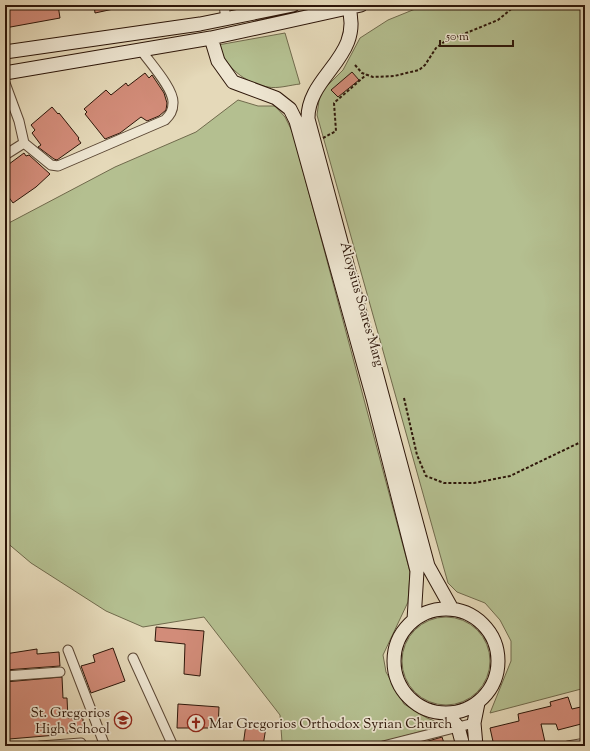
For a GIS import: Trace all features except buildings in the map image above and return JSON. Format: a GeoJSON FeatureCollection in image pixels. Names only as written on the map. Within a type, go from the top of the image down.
{"type":"FeatureCollection","features":[{"type":"Feature","properties":{"kind":"main road"},"geometry":{"type":"LineString","coordinates":[[5,52],[222,20],[293,5]]}},
{"type":"Feature","properties":{"kind":"main road"},"geometry":{"type":"LineString","coordinates":[[5,73],[216,37],[353,6]]}},
{"type":"Feature","properties":{"kind":"main road","name":"Aloysius Soares Marg"},"geometry":{"type":"LineString","coordinates":[[308,143],[308,111],[314,92],[337,64],[347,47],[353,6]]}},
{"type":"Feature","properties":{"kind":"main road","name":"Aloysius Soares Marg"},"geometry":{"type":"LineString","coordinates":[[222,20],[216,37],[218,61],[233,82],[276,98],[290,109],[308,143],[378,396],[428,566],[452,609]]}},
{"type":"Feature","properties":{"kind":"main road","name":"Aloysius Soares Marg"},"geometry":{"type":"LineString","coordinates":[[378,396],[417,571],[414,620]]}},
{"type":"Feature","properties":{"kind":"main road"},"geometry":{"type":"LineString","coordinates":[[452,609],[469,614],[483,624],[494,639],[498,656],[497,674],[490,690],[478,703],[463,711],[447,714],[431,711],[416,704],[404,693],[396,679],[394,663],[396,647],[403,632],[414,620],[432,611],[452,609]]}},
{"type":"Feature","properties":{"kind":"main road"},"geometry":{"type":"LineString","coordinates":[[476,746],[474,723],[478,703]]}},
{"type":"Feature","properties":{"kind":"main road"},"geometry":{"type":"LineString","coordinates":[[447,714],[458,727],[463,746]]}},
{"type":"Feature","properties":{"kind":"street"},"geometry":{"type":"LineString","coordinates":[[222,20],[224,5]]}},
{"type":"Feature","properties":{"kind":"street"},"geometry":{"type":"LineString","coordinates":[[5,83],[19,121],[24,143],[51,165],[58,166],[165,120],[172,112],[174,103],[172,94],[141,50]]}},
{"type":"Feature","properties":{"kind":"street"},"geometry":{"type":"LineString","coordinates":[[5,155],[24,143]]}},
{"type":"Feature","properties":{"kind":"street"},"geometry":{"type":"LineString","coordinates":[[68,650],[106,746]]}},
{"type":"Feature","properties":{"kind":"street"},"geometry":{"type":"LineString","coordinates":[[133,658],[173,746]]}},
{"type":"Feature","properties":{"kind":"street"},"geometry":{"type":"LineString","coordinates":[[5,676],[60,672]]}},
{"type":"Feature","properties":{"kind":"street"},"geometry":{"type":"LineString","coordinates":[[383,746],[474,723]]}},
{"type":"Feature","properties":{"kind":"street"},"geometry":{"type":"LineString","coordinates":[[40,746],[81,743]]}},
{"type":"Feature","properties":{"kind":"street"},"geometry":{"type":"LineString","coordinates":[[568,746],[580,744]]}},
{"type":"Feature","properties":{"kind":"path"},"geometry":{"type":"LineString","coordinates":[[355,65],[362,74],[373,78],[394,76],[419,70],[425,65],[436,48],[444,42],[498,20],[516,5]]}},
{"type":"Feature","properties":{"kind":"path"},"geometry":{"type":"LineString","coordinates":[[582,5],[585,30]]}},
{"type":"Feature","properties":{"kind":"path"},"geometry":{"type":"LineString","coordinates":[[308,143],[336,130],[334,104],[366,75]]}},
{"type":"Feature","properties":{"kind":"path"},"geometry":{"type":"LineString","coordinates":[[404,398],[417,455],[426,476],[444,483],[474,483],[510,476],[585,440]]}},
{"type":"Feature","properties":{"kind":"green space"},"geometry":{"type":"Polygon","coordinates":[[[425,5],[585,5],[585,688],[490,713],[511,661],[511,641],[500,620],[485,603],[457,592],[448,583],[317,115],[320,93],[343,70],[360,38],[388,20],[425,5]]]}},
{"type":"Feature","properties":{"kind":"green space"},"geometry":{"type":"Polygon","coordinates":[[[285,33],[300,84],[272,87],[251,82],[231,67],[221,53],[218,45],[285,33]]]}},
{"type":"Feature","properties":{"kind":"green space"},"geometry":{"type":"Polygon","coordinates":[[[238,100],[258,106],[275,106],[285,117],[293,133],[410,572],[408,602],[383,655],[386,672],[404,704],[427,718],[445,725],[367,746],[287,746],[282,742],[280,715],[204,617],[143,627],[106,611],[31,563],[5,541],[5,225],[115,167],[196,132],[238,100]]]}},
{"type":"Feature","properties":{"kind":"green space"},"geometry":{"type":"Polygon","coordinates":[[[446,617],[463,620],[471,624],[483,636],[487,644],[490,661],[487,678],[483,686],[471,698],[463,702],[446,705],[429,702],[421,698],[409,686],[405,678],[402,661],[405,644],[409,636],[421,624],[429,620],[446,617]]]}},
{"type":"Feature","properties":{"kind":"place","name":"St. Gregorios High School"},"geometry":{"type":"Point","coordinates":[123,720]}},
{"type":"Feature","properties":{"kind":"place","name":"Mar Gregorios Orthodox Syrian Church"},"geometry":{"type":"Point","coordinates":[196,723]}}]}
